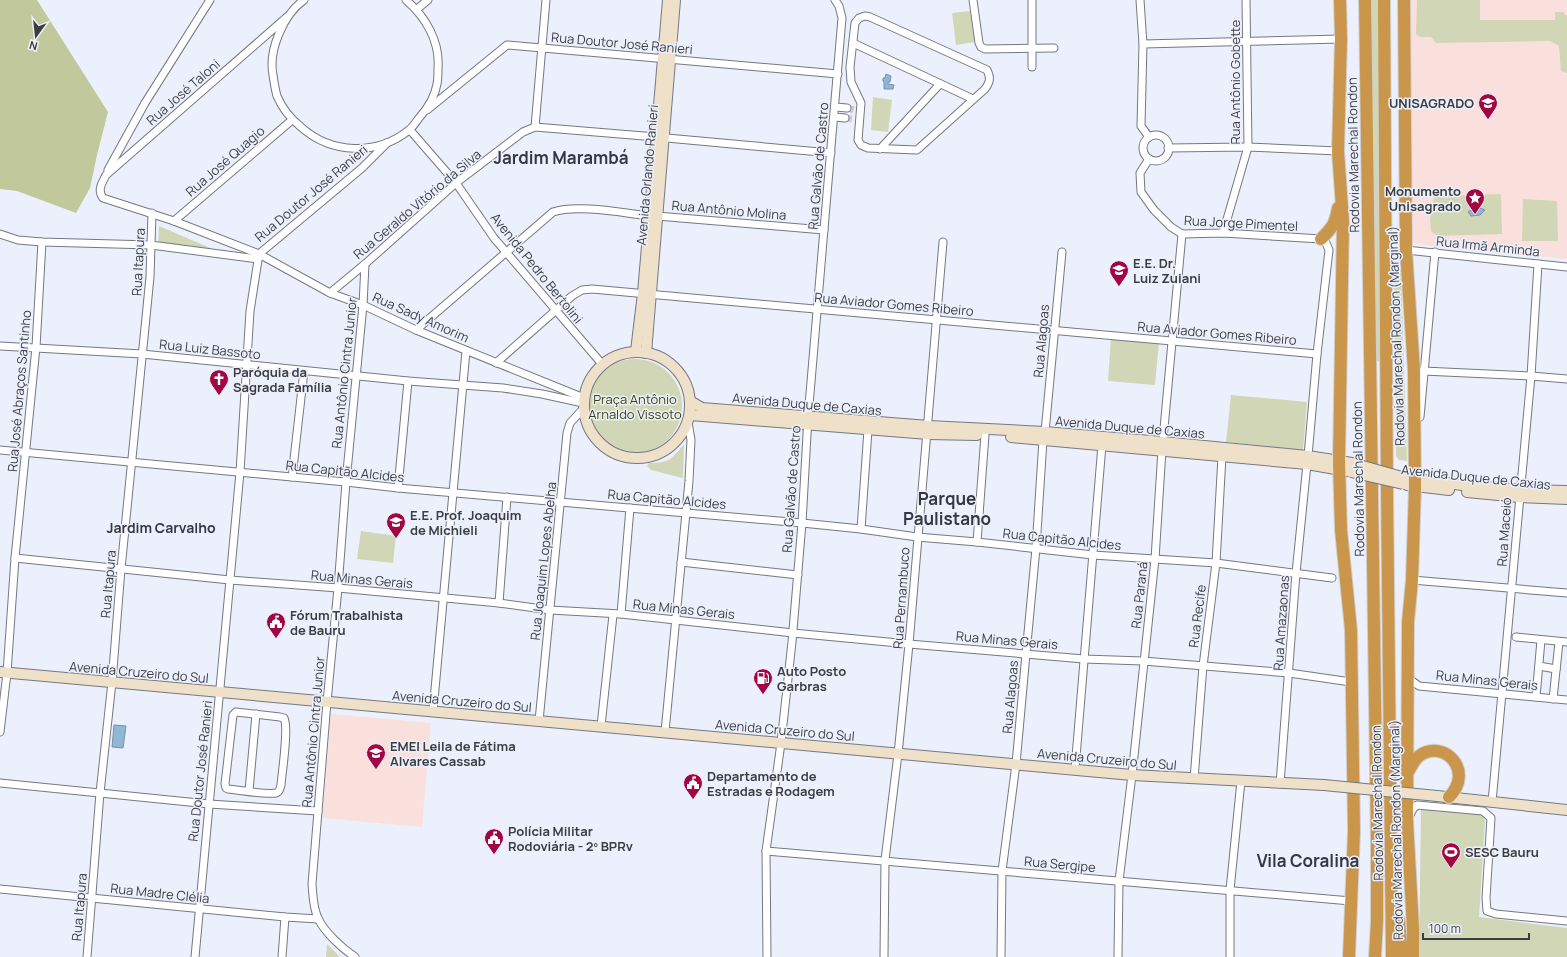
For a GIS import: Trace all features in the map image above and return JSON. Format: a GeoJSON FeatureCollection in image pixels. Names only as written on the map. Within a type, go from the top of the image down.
{"type":"FeatureCollection","features":[{"type":"Feature","properties":{"kind":"highway"},"geometry":{"type":"LineString","coordinates":[[1340,0],[1341,39],[1338,151],[1343,222],[1345,466],[1341,530],[1351,630],[1354,830],[1349,957]]}},
{"type":"Feature","properties":{"kind":"highway","name":"Rodovia Marechal Rondon"},"geometry":{"type":"LineString","coordinates":[[1365,0],[1377,844],[1377,920],[1375,957]]}},
{"type":"Feature","properties":{"kind":"highway","name":"Rodovia Marechal Rondon"},"geometry":{"type":"LineString","coordinates":[[1384,0],[1392,957]]}},
{"type":"Feature","properties":{"kind":"highway","name":"Rodovia Marechal Rondon (Marginal)"},"geometry":{"type":"LineString","coordinates":[[1404,0],[1406,250],[1414,371],[1409,482],[1412,580],[1408,622],[1407,820],[1413,928],[1413,957]]}},
{"type":"Feature","properties":{"kind":"highway"},"geometry":{"type":"LineString","coordinates":[[1321,239],[1336,222],[1342,191]]}},
{"type":"Feature","properties":{"kind":"highway"},"geometry":{"type":"LineString","coordinates":[[1408,773],[1413,763],[1419,756],[1427,752],[1436,751],[1444,753],[1452,758],[1460,774],[1459,783],[1455,791],[1449,797]]}},
{"type":"Feature","properties":{"kind":"highway"},"geometry":{"type":"LineString","coordinates":[[1391,829],[1402,957]]}},
{"type":"Feature","properties":{"kind":"main road","name":"Avenida Orlando Ranieri"},"geometry":{"type":"LineString","coordinates":[[667,59],[668,0]]}},
{"type":"Feature","properties":{"kind":"main road","name":"Avenida Orlando Ranieri"},"geometry":{"type":"LineString","coordinates":[[641,352],[667,59],[675,0]]}},
{"type":"Feature","properties":{"kind":"main road"},"geometry":{"type":"LineString","coordinates":[[641,352],[652,353],[664,359],[674,366],[682,377],[688,388],[690,401],[689,418],[681,435],[671,446],[659,454],[645,458],[630,458],[616,454],[603,447],[593,436],[586,423],[583,403],[585,388],[592,375],[602,364],[612,357],[624,353],[641,352]]}},
{"type":"Feature","properties":{"kind":"main road","name":"Avenida Duque de Caxias"},"geometry":{"type":"LineString","coordinates":[[690,401],[702,408],[868,430],[928,430],[1044,436],[1308,460],[1345,466],[1409,482],[1567,499]]}},
{"type":"Feature","properties":{"kind":"main road","name":"Avenida Duque de Caxias"},"geometry":{"type":"LineString","coordinates":[[689,418],[808,421],[985,435],[1044,436],[1102,445],[1163,446],[1222,456],[1308,460]]}},
{"type":"Feature","properties":{"kind":"main road","name":"Avenida Duque de Caxias"},"geometry":{"type":"LineString","coordinates":[[1519,494],[1567,491]]}},
{"type":"Feature","properties":{"kind":"main road","name":"Avenida Cruzeiro do Sul"},"geometry":{"type":"LineString","coordinates":[[4,672],[1132,775],[1280,784],[1324,785],[1567,810]]}},
{"type":"Feature","properties":{"kind":"street"},"geometry":{"type":"LineString","coordinates":[[106,175],[145,103],[210,0]]}},
{"type":"Feature","properties":{"kind":"street"},"geometry":{"type":"LineString","coordinates":[[302,0],[287,17],[275,42],[272,69],[278,96],[292,120],[312,137],[336,147],[362,149],[387,143],[410,130],[427,110],[437,85],[439,58],[432,32],[417,9],[406,0]]}},
{"type":"Feature","properties":{"kind":"street"},"geometry":{"type":"LineString","coordinates":[[417,9],[428,0]]}},
{"type":"Feature","properties":{"kind":"street"},"geometry":{"type":"LineString","coordinates":[[546,0],[535,127],[831,153]]}},
{"type":"Feature","properties":{"kind":"street","name":"Rua Galvão de Castro"},"geometry":{"type":"LineString","coordinates":[[767,957],[766,851],[781,743],[798,575],[808,421],[842,18],[835,0]]}},
{"type":"Feature","properties":{"kind":"street"},"geometry":{"type":"LineString","coordinates":[[973,0],[979,43],[981,47],[1054,48]]}},
{"type":"Feature","properties":{"kind":"street"},"geometry":{"type":"LineString","coordinates":[[1032,0],[1032,67]]}},
{"type":"Feature","properties":{"kind":"street"},"geometry":{"type":"LineString","coordinates":[[1140,0],[1143,44],[1141,126],[1149,137]]}},
{"type":"Feature","properties":{"kind":"street","name":"Rua Antônio Gobette"},"geometry":{"type":"LineString","coordinates":[[1223,233],[1248,147],[1246,0]]}},
{"type":"Feature","properties":{"kind":"street","name":"Rua José Taloni"},"geometry":{"type":"LineString","coordinates":[[100,189],[106,175],[287,17]]}},
{"type":"Feature","properties":{"kind":"street"},"geometry":{"type":"LineString","coordinates":[[870,17],[987,70],[990,77],[989,83],[985,89],[920,149],[917,150],[868,148],[861,145],[858,140],[857,119],[854,110],[861,103],[851,82],[850,67],[855,23],[859,18],[870,17]]}},
{"type":"Feature","properties":{"kind":"street"},"geometry":{"type":"LineString","coordinates":[[1143,44],[1341,39]]}},
{"type":"Feature","properties":{"kind":"street"},"geometry":{"type":"LineString","coordinates":[[853,43],[973,99]]}},
{"type":"Feature","properties":{"kind":"street","name":"Rua Doutor José Ranieri"},"geometry":{"type":"LineString","coordinates":[[427,110],[507,45],[838,74]]}},
{"type":"Feature","properties":{"kind":"street"},"geometry":{"type":"LineString","coordinates":[[880,148],[940,84]]}},
{"type":"Feature","properties":{"kind":"street"},"geometry":{"type":"LineString","coordinates":[[835,107],[854,110]]}},
{"type":"Feature","properties":{"kind":"street"},"geometry":{"type":"LineString","coordinates":[[834,117],[845,118]]}},
{"type":"Feature","properties":{"kind":"street","name":"Rua José Quagio"},"geometry":{"type":"LineString","coordinates":[[174,221],[292,120]]}},
{"type":"Feature","properties":{"kind":"street","name":"Rua Geraldo Vitório da Silva"},"geometry":{"type":"LineString","coordinates":[[330,293],[456,183],[523,132],[535,127]]}},
{"type":"Feature","properties":{"kind":"street","name":"Avenida Pedro Bertolini"},"geometry":{"type":"LineString","coordinates":[[410,130],[456,183],[494,238],[602,364]]}},
{"type":"Feature","properties":{"kind":"street"},"geometry":{"type":"LineString","coordinates":[[1149,137],[1161,137],[1167,142],[1168,148],[1167,153],[1162,160],[1153,161],[1143,152],[1146,140],[1149,137]]}},
{"type":"Feature","properties":{"kind":"street","name":"Rua Doutor José Ranieri"},"geometry":{"type":"LineString","coordinates":[[195,957],[240,472],[250,311],[258,256],[362,168],[387,143]]}},
{"type":"Feature","properties":{"kind":"street"},"geometry":{"type":"LineString","coordinates":[[1168,148],[1248,147],[1338,151]]}},
{"type":"Feature","properties":{"kind":"street","name":"Rua Jorge Pimentel"},"geometry":{"type":"LineString","coordinates":[[1149,159],[1140,173],[1141,192],[1154,210],[1171,227],[1182,234],[1223,233],[1321,239]]}},
{"type":"Feature","properties":{"kind":"street","name":"Rua Sady Amorim"},"geometry":{"type":"LineString","coordinates":[[100,189],[99,193],[103,198],[174,221],[258,256],[330,293],[364,305],[416,330],[496,363],[583,403]]}},
{"type":"Feature","properties":{"kind":"street","name":"Rua Antônio Molina"},"geometry":{"type":"LineString","coordinates":[[416,330],[553,212],[562,209],[824,230]]}},
{"type":"Feature","properties":{"kind":"street","name":"Rua Itapura"},"geometry":{"type":"LineString","coordinates":[[87,957],[100,793],[112,682],[121,570],[150,277],[152,213]]}},
{"type":"Feature","properties":{"kind":"street"},"geometry":{"type":"LineString","coordinates":[[0,234],[18,240],[42,242],[151,244],[258,256]]}},
{"type":"Feature","properties":{"kind":"street","name":"Rua Paraná"},"geometry":{"type":"LineString","coordinates":[[1118,957],[1119,881],[1155,559],[1163,446],[1182,234]]}},
{"type":"Feature","properties":{"kind":"street","name":"Rua Amazaonas"},"geometry":{"type":"LineString","coordinates":[[1280,784],[1296,573],[1328,250],[1326,243],[1321,239]]}},
{"type":"Feature","properties":{"kind":"street","name":"Rua José Abraços Santinho"},"geometry":{"type":"LineString","coordinates":[[0,732],[4,672],[36,347],[42,242]]}},
{"type":"Feature","properties":{"kind":"street","name":"Rua Pernambuco"},"geometry":{"type":"LineString","coordinates":[[884,957],[885,860],[898,754],[909,644],[917,537],[928,430],[944,242]]}},
{"type":"Feature","properties":{"kind":"street","name":"Rua Irmã Arminda"},"geometry":{"type":"LineString","coordinates":[[1406,250],[1567,267]]}},
{"type":"Feature","properties":{"kind":"street","name":"Rua Alagoas"},"geometry":{"type":"LineString","coordinates":[[1001,957],[1002,871],[1016,764],[1036,548],[1044,436],[1062,252]]}},
{"type":"Feature","properties":{"kind":"street"},"geometry":{"type":"LineString","coordinates":[[1409,482],[1423,371],[1435,252]]}},
{"type":"Feature","properties":{"kind":"street","name":"Rua Antônio Cintra Junior"},"geometry":{"type":"LineString","coordinates":[[355,957],[346,951],[331,936],[318,919],[314,905],[312,884],[346,482],[364,305],[365,264]]}},
{"type":"Feature","properties":{"kind":"street","name":"Rua Maceió"},"geometry":{"type":"LineString","coordinates":[[1492,802],[1531,376],[1538,264]]}},
{"type":"Feature","properties":{"kind":"street","name":"Rua Aviador Gomes Ribeiro"},"geometry":{"type":"LineString","coordinates":[[496,363],[572,296],[582,290],[592,289],[1317,354]]}},
{"type":"Feature","properties":{"kind":"street","name":"Rua Luiz Bassoto"},"geometry":{"type":"LineString","coordinates":[[0,346],[142,354],[408,381],[503,388],[527,391],[583,403]]}},
{"type":"Feature","properties":{"kind":"street"},"geometry":{"type":"LineString","coordinates":[[433,711],[466,351]]}},
{"type":"Feature","properties":{"kind":"street"},"geometry":{"type":"LineString","coordinates":[[292,477],[304,371]]}},
{"type":"Feature","properties":{"kind":"street"},"geometry":{"type":"LineString","coordinates":[[1423,371],[1567,379]]}},
{"type":"Feature","properties":{"kind":"street"},"geometry":{"type":"LineString","coordinates":[[398,488],[408,381]]}},
{"type":"Feature","properties":{"kind":"street","name":"Rua Joaquim Lopes Abelha"},"geometry":{"type":"LineString","coordinates":[[539,721],[568,428],[583,403]]}},
{"type":"Feature","properties":{"kind":"street"},"geometry":{"type":"LineString","coordinates":[[665,732],[686,512],[691,440],[689,418]]}},
{"type":"Feature","properties":{"kind":"street"},"geometry":{"type":"LineString","coordinates":[[861,528],[868,430]]}},
{"type":"Feature","properties":{"kind":"street"},"geometry":{"type":"LineString","coordinates":[[977,542],[985,435]]}},
{"type":"Feature","properties":{"kind":"street"},"geometry":{"type":"LineString","coordinates":[[1075,769],[1102,445]]}},
{"type":"Feature","properties":{"kind":"street","name":"Rua Capitão Alcides"},"geometry":{"type":"LineString","coordinates":[[0,450],[453,493],[861,528],[917,537],[1036,548],[1092,555],[1216,563],[1332,578]]}},
{"type":"Feature","properties":{"kind":"street","name":"Rua Recife"},"geometry":{"type":"LineString","coordinates":[[1194,779],[1203,666],[1216,563],[1222,456]]}},
{"type":"Feature","properties":{"kind":"street"},"geometry":{"type":"LineString","coordinates":[[499,603],[507,497]]}},
{"type":"Feature","properties":{"kind":"street"},"geometry":{"type":"LineString","coordinates":[[621,614],[630,508]]}},
{"type":"Feature","properties":{"kind":"street","name":"Rua Minas Gerais"},"geometry":{"type":"LineString","coordinates":[[15,558],[121,570],[499,603],[550,610],[613,615],[621,614],[675,621],[909,644],[1084,659],[1143,661],[1289,673],[1352,682]]}},
{"type":"Feature","properties":{"kind":"street"},"geometry":{"type":"LineString","coordinates":[[681,562],[798,575]]}},
{"type":"Feature","properties":{"kind":"street"},"geometry":{"type":"LineString","coordinates":[[1412,580],[1567,593]]}},
{"type":"Feature","properties":{"kind":"street"},"geometry":{"type":"LineString","coordinates":[[600,726],[613,615]]}},
{"type":"Feature","properties":{"kind":"street"},"geometry":{"type":"LineString","coordinates":[[1516,637],[1567,642]]}},
{"type":"Feature","properties":{"kind":"street"},"geometry":{"type":"LineString","coordinates":[[1536,697],[1542,640]]}},
{"type":"Feature","properties":{"kind":"street"},"geometry":{"type":"LineString","coordinates":[[1553,699],[1559,642]]}},
{"type":"Feature","properties":{"kind":"street"},"geometry":{"type":"LineString","coordinates":[[1539,666],[1556,669]]}},
{"type":"Feature","properties":{"kind":"street","name":"Rua Minas Gerais"},"geometry":{"type":"LineString","coordinates":[[1408,678],[1419,686],[1567,700]]}},
{"type":"Feature","properties":{"kind":"street"},"geometry":{"type":"LineString","coordinates":[[236,712],[284,718],[286,721],[280,790],[277,793],[249,791],[228,789],[225,784],[233,715],[236,712]]}},
{"type":"Feature","properties":{"kind":"street"},"geometry":{"type":"LineString","coordinates":[[249,791],[256,714]]}},
{"type":"Feature","properties":{"kind":"street"},"geometry":{"type":"LineString","coordinates":[[1230,957],[1230,890],[1241,781]]}},
{"type":"Feature","properties":{"kind":"street"},"geometry":{"type":"LineString","coordinates":[[0,783],[209,804],[318,811]]}},
{"type":"Feature","properties":{"kind":"street"},"geometry":{"type":"LineString","coordinates":[[263,807],[265,793]]}},
{"type":"Feature","properties":{"kind":"street"},"geometry":{"type":"LineString","coordinates":[[1407,820],[1417,805],[1483,810],[1491,818],[1486,908],[1491,913],[1496,914],[1567,921]]}},
{"type":"Feature","properties":{"kind":"street","name":"Rua Sergipe"},"geometry":{"type":"LineString","coordinates":[[766,851],[1351,901]]}},
{"type":"Feature","properties":{"kind":"street","name":"Rua Madre Clélia"},"geometry":{"type":"LineString","coordinates":[[0,889],[285,918],[318,919]]}},
{"type":"Feature","properties":{"kind":"street"},"geometry":{"type":"LineString","coordinates":[[282,957],[285,918]]}},
{"type":"Feature","properties":{"kind":"shaded area","name":"UNISAGRADO"},"geometry":{"type":"Polygon","coordinates":[[[1409,0],[1567,0],[1567,259],[1465,250],[1416,244],[1411,240],[1409,0]]]}},
{"type":"Feature","properties":{"kind":"shaded area","name":"EMEI Leila de Fátima Alvares Cassab"},"geometry":{"type":"Polygon","coordinates":[[[331,714],[431,723],[422,827],[322,818],[331,714]]]}},
{"type":"Feature","properties":{"kind":"green space"},"geometry":{"type":"Polygon","coordinates":[[[0,0],[37,0],[108,112],[90,188],[76,213],[17,191],[0,189],[0,0]]]}},
{"type":"Feature","properties":{"kind":"green space"},"geometry":{"type":"Polygon","coordinates":[[[1369,0],[1379,0],[1382,362],[1372,360],[1369,0]]]}},
{"type":"Feature","properties":{"kind":"green space"},"geometry":{"type":"Polygon","coordinates":[[[1417,0],[1480,0],[1480,20],[1555,20],[1555,12],[1563,12],[1567,16],[1567,73],[1561,71],[1559,46],[1550,41],[1436,43],[1431,37],[1420,37],[1416,34],[1417,0]]]}},
{"type":"Feature","properties":{"kind":"green space"},"geometry":{"type":"Polygon","coordinates":[[[970,11],[975,42],[956,45],[952,13],[970,11]]]}},
{"type":"Feature","properties":{"kind":"green space"},"geometry":{"type":"Polygon","coordinates":[[[873,97],[892,100],[888,132],[871,130],[873,97]]]}},
{"type":"Feature","properties":{"kind":"green space"},"geometry":{"type":"Polygon","coordinates":[[[1501,194],[1502,234],[1437,236],[1431,231],[1430,219],[1434,196],[1501,194]]]}},
{"type":"Feature","properties":{"kind":"green space"},"geometry":{"type":"Polygon","coordinates":[[[1523,199],[1557,201],[1558,241],[1522,241],[1523,199]]]}},
{"type":"Feature","properties":{"kind":"green space"},"geometry":{"type":"Polygon","coordinates":[[[159,226],[229,256],[158,248],[159,226]]]}},
{"type":"Feature","properties":{"kind":"green space"},"geometry":{"type":"Polygon","coordinates":[[[1399,266],[1401,271],[1407,461],[1399,460],[1396,456],[1393,267],[1399,266]]]}},
{"type":"Feature","properties":{"kind":"green space"},"geometry":{"type":"Polygon","coordinates":[[[1111,337],[1159,342],[1155,385],[1108,381],[1111,337]]]}},
{"type":"Feature","properties":{"kind":"green space","name":"Praça Antônio Arnaldo Vissoto"},"geometry":{"type":"Polygon","coordinates":[[[635,359],[653,363],[668,373],[678,388],[682,406],[678,424],[668,439],[653,449],[635,453],[617,449],[602,439],[592,424],[588,406],[592,388],[602,373],[617,363],[635,359]]]}},
{"type":"Feature","properties":{"kind":"green space"},"geometry":{"type":"Polygon","coordinates":[[[1231,395],[1307,402],[1303,450],[1226,442],[1231,395]]]}},
{"type":"Feature","properties":{"kind":"green space"},"geometry":{"type":"Polygon","coordinates":[[[684,444],[683,478],[651,470],[647,466],[649,463],[661,462],[670,459],[684,444]]]}},
{"type":"Feature","properties":{"kind":"green space"},"geometry":{"type":"Polygon","coordinates":[[[361,531],[396,536],[393,563],[357,559],[361,531]]]}},
{"type":"Feature","properties":{"kind":"green space","name":"SESC Bauru"},"geometry":{"type":"Polygon","coordinates":[[[1421,809],[1482,814],[1485,821],[1479,917],[1567,928],[1567,957],[1419,957],[1421,809]]]}},
{"type":"Feature","properties":{"kind":"green space"},"geometry":{"type":"Polygon","coordinates":[[[327,944],[340,957],[326,957],[327,944]]]}},
{"type":"Feature","properties":{"kind":"water"},"geometry":{"type":"Polygon","coordinates":[[[886,74],[891,76],[888,84],[894,85],[893,89],[884,89],[883,78],[885,78],[886,74]]]}},
{"type":"Feature","properties":{"kind":"water"},"geometry":{"type":"Polygon","coordinates":[[[1474,208],[1485,210],[1480,215],[1471,216],[1468,212],[1474,208]]]}},
{"type":"Feature","properties":{"kind":"water"},"geometry":{"type":"Polygon","coordinates":[[[114,725],[126,726],[123,748],[112,747],[114,725]]]}},
{"type":"Feature","properties":{"kind":"tunnel"},"geometry":{"type":"LineString","coordinates":[[847,108],[854,110]]}},
{"type":"Feature","properties":{"kind":"tunnel"},"geometry":{"type":"LineString","coordinates":[[845,118],[853,119]]}},
{"type":"Feature","properties":{"kind":"place","name":"UNISAGRADO"},"geometry":{"type":"Point","coordinates":[1488,120]}},
{"type":"Feature","properties":{"kind":"place","name":"Monumento Unisagrado"},"geometry":{"type":"Point","coordinates":[1475,215]}},
{"type":"Feature","properties":{"kind":"place","name":"E.E. Dr. Luiz Zuiani"},"geometry":{"type":"Point","coordinates":[1119,287]}},
{"type":"Feature","properties":{"kind":"place","name":"Paróquia da Sagrada Família"},"geometry":{"type":"Point","coordinates":[219,396]}},
{"type":"Feature","properties":{"kind":"place","name":"E.E. Prof. Joaquim de Michieli"},"geometry":{"type":"Point","coordinates":[396,539]}},
{"type":"Feature","properties":{"kind":"place","name":"Fórum Trabalhista de Bauru"},"geometry":{"type":"Point","coordinates":[276,639]}},
{"type":"Feature","properties":{"kind":"place","name":"Auto Posto Garbras"},"geometry":{"type":"Point","coordinates":[763,695]}},
{"type":"Feature","properties":{"kind":"place","name":"EMEI Leila de Fátima Alvares Cassab"},"geometry":{"type":"Point","coordinates":[376,770]}},
{"type":"Feature","properties":{"kind":"place","name":"Departamento de Estradas e Rodagem"},"geometry":{"type":"Point","coordinates":[693,800]}},
{"type":"Feature","properties":{"kind":"place","name":"Polícia Militar Rodoviária - 2º BPRv"},"geometry":{"type":"Point","coordinates":[494,855]}},
{"type":"Feature","properties":{"kind":"place","name":"SESC Bauru"},"geometry":{"type":"Point","coordinates":[1451,869]}},
{"type":"Feature","properties":{"kind":"district","name":"Jardim Marambá"},"geometry":{"type":"Point","coordinates":[561,158]}},
{"type":"Feature","properties":{"kind":"district","name":"Parque Paulistano"},"geometry":{"type":"Point","coordinates":[947,509]}},
{"type":"Feature","properties":{"kind":"district","name":"Jardim Carvalho"},"geometry":{"type":"Point","coordinates":[161,528]}},
{"type":"Feature","properties":{"kind":"district","name":"Vila Coralina"},"geometry":{"type":"Point","coordinates":[1308,861]}}]}
